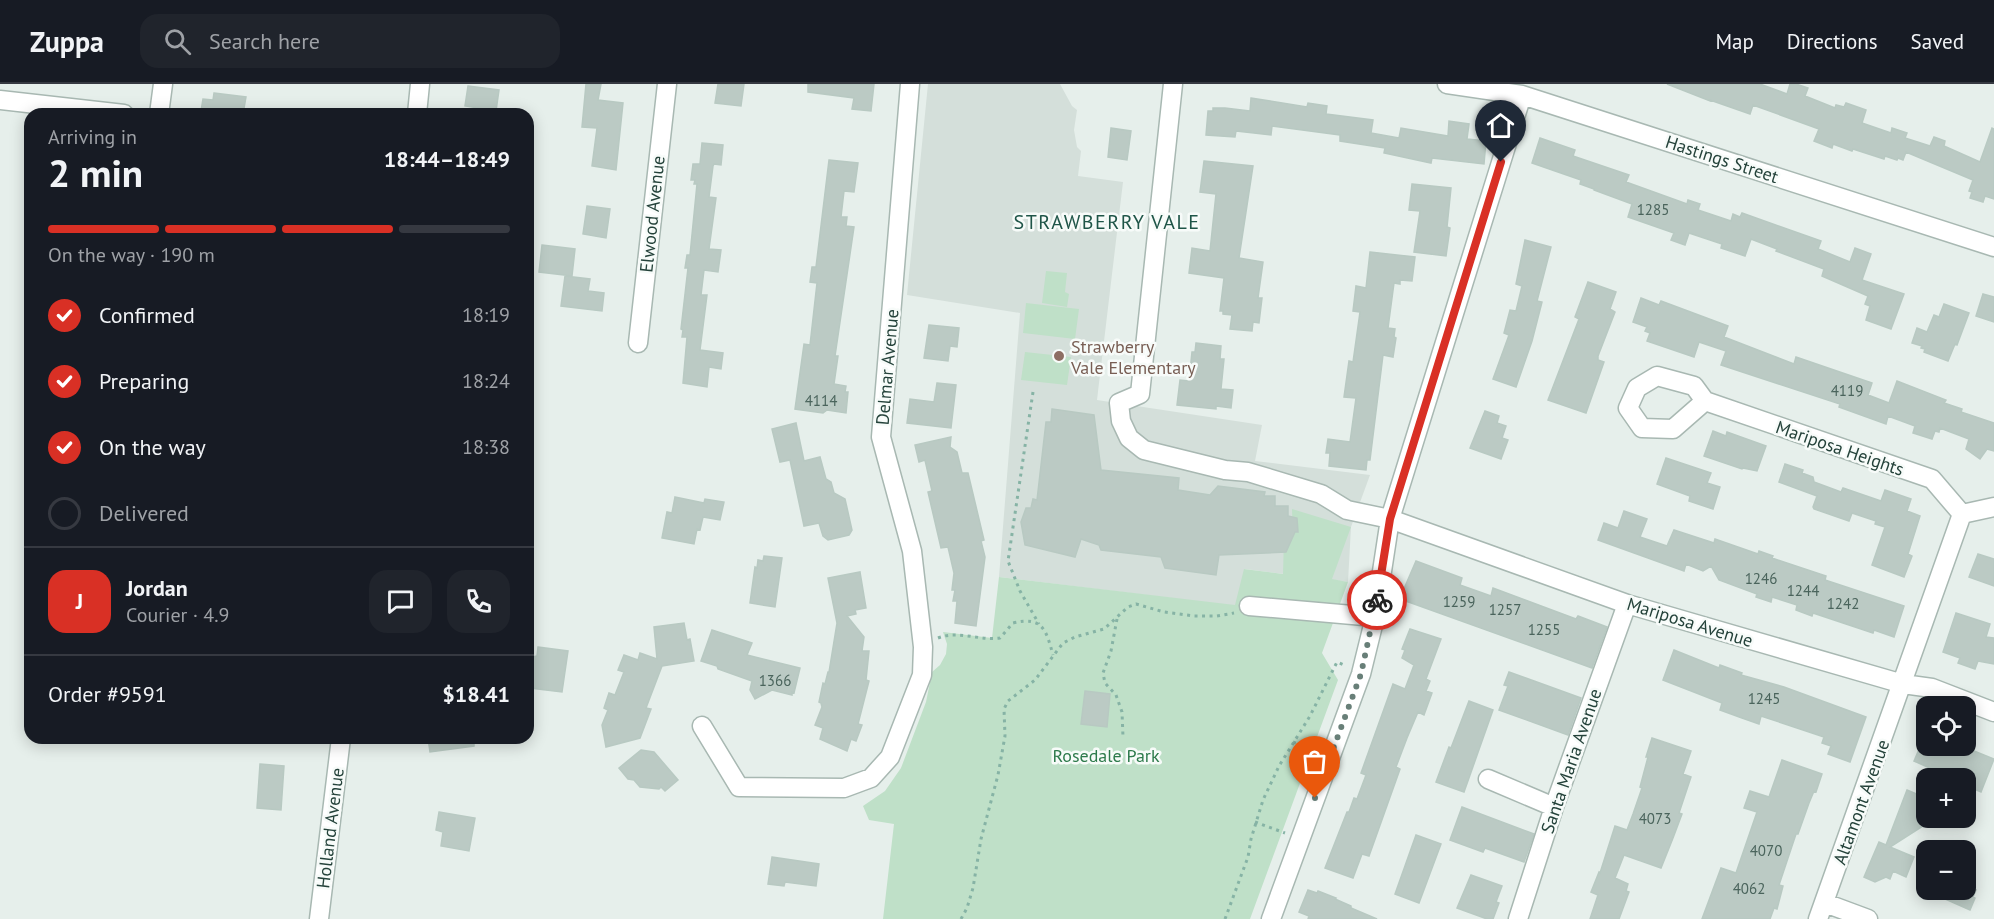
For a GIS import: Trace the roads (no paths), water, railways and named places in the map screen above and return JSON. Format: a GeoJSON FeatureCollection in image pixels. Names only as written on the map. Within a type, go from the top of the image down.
{"type":"FeatureCollection","features":[{"type":"Feature","properties":{"kind":"street"},"geometry":{"type":"LineString","coordinates":[[160,108],[163,84]]}},
{"type":"Feature","properties":{"kind":"street"},"geometry":{"type":"LineString","coordinates":[[418,108],[420,84]]}},
{"type":"Feature","properties":{"kind":"street","name":"Elwood Avenue"},"geometry":{"type":"LineString","coordinates":[[638,343],[667,84]]}},
{"type":"Feature","properties":{"kind":"street","name":"Delmar Avenue"},"geometry":{"type":"LineString","coordinates":[[702,726],[739,787],[844,788],[871,778],[890,757],[922,675],[923,647],[912,551],[881,438],[910,84]]}},
{"type":"Feature","properties":{"kind":"street","name":"Mariposa Avenue"},"geometry":{"type":"LineString","coordinates":[[1173,84],[1140,394],[1119,403],[1121,421],[1129,438],[1144,450],[1225,470],[1248,472],[1321,494],[1347,510],[1390,519],[1627,604],[1903,684],[1932,688],[1994,712]]}},
{"type":"Feature","properties":{"kind":"street","name":"Hastings Street"},"geometry":{"type":"LineString","coordinates":[[1447,84],[1522,95],[1994,247]]}},
{"type":"Feature","properties":{"kind":"street"},"geometry":{"type":"LineString","coordinates":[[1271,919],[1361,671],[1375,617],[1390,519],[1522,95]]}},
{"type":"Feature","properties":{"kind":"street"},"geometry":{"type":"LineString","coordinates":[[0,100],[71,108]]}},
{"type":"Feature","properties":{"kind":"street","name":"Mariposa Heights"},"geometry":{"type":"LineString","coordinates":[[1705,401],[1932,479],[1962,514]]}},
{"type":"Feature","properties":{"kind":"street"},"geometry":{"type":"LineString","coordinates":[[1903,684],[1962,514],[1994,507]]}},
{"type":"Feature","properties":{"kind":"street","name":"Santa Maria Avenue"},"geometry":{"type":"LineString","coordinates":[[1518,919],[1554,807],[1627,604]]}},
{"type":"Feature","properties":{"kind":"street"},"geometry":{"type":"LineString","coordinates":[[1249,606],[1375,617]]}},
{"type":"Feature","properties":{"kind":"street","name":"Altamont Avenue"},"geometry":{"type":"LineString","coordinates":[[1821,911],[1903,684]]}},
{"type":"Feature","properties":{"kind":"street","name":"Holland Avenue"},"geometry":{"type":"LineString","coordinates":[[319,919],[340,744]]}},
{"type":"Feature","properties":{"kind":"street"},"geometry":{"type":"LineString","coordinates":[[1488,779],[1554,807]]}},
{"type":"Feature","properties":{"kind":"street"},"geometry":{"type":"LineString","coordinates":[[1821,911],[1868,919]]}},
{"type":"Feature","properties":{"kind":"place","name":"Strawberry Vale Elementary"},"geometry":{"type":"Point","coordinates":[1059,356]}},
{"type":"Feature","properties":{"kind":"district","name":"STRAWBERRY VALE"},"geometry":{"type":"Point","coordinates":[1107,222]}},
{"type":"Feature","properties":{"kind":"park label","name":"Rosedale Park"},"geometry":{"type":"Point","coordinates":[1106,755]}}]}
